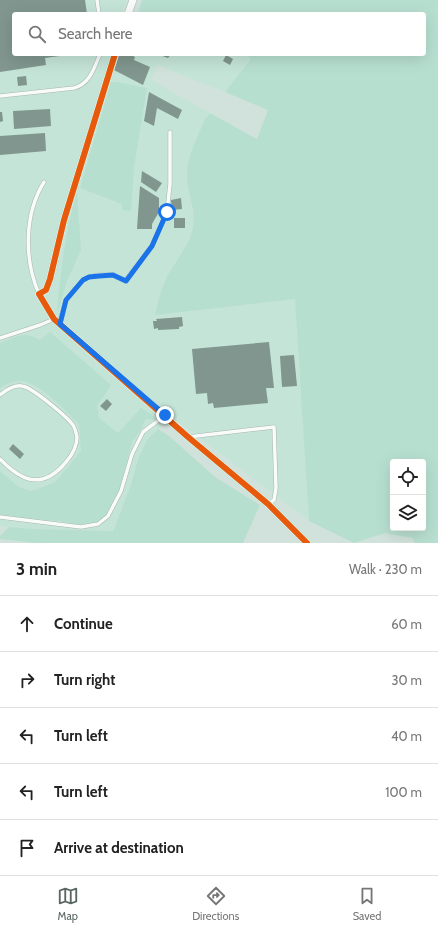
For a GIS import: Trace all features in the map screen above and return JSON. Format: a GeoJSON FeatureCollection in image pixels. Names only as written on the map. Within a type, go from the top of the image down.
{"type":"FeatureCollection","features":[{"type":"Feature","properties":{"kind":"street"},"geometry":{"type":"LineString","coordinates":[[129,12],[133,0]]}},
{"type":"Feature","properties":{"kind":"street"},"geometry":{"type":"LineString","coordinates":[[114,56],[64,220],[50,279],[46,290],[39,294],[57,321],[165,415],[188,437],[268,504],[307,543]]}},
{"type":"Feature","properties":{"kind":"street"},"geometry":{"type":"LineString","coordinates":[[283,519],[301,543]]}},
{"type":"Feature","properties":{"kind":"lane"},"geometry":{"type":"LineString","coordinates":[[97,0],[99,12]]}},
{"type":"Feature","properties":{"kind":"lane"},"geometry":{"type":"LineString","coordinates":[[0,96],[82,86],[92,73],[99,56]]}},
{"type":"Feature","properties":{"kind":"lane"},"geometry":{"type":"LineString","coordinates":[[0,338],[57,321],[66,300],[83,280],[89,277],[113,275],[126,281],[152,246],[167,212],[170,184],[170,132]]}},
{"type":"Feature","properties":{"kind":"lane"},"geometry":{"type":"LineString","coordinates":[[39,294],[34,283],[31,270],[28,233],[35,204],[44,182]]}},
{"type":"Feature","properties":{"kind":"lane"},"geometry":{"type":"LineString","coordinates":[[0,395],[6,390],[15,386],[28,388],[50,404],[73,425],[77,437],[72,455],[57,472],[48,478],[39,481],[23,477],[0,459]]}},
{"type":"Feature","properties":{"kind":"lane"},"geometry":{"type":"LineString","coordinates":[[0,517],[81,527],[98,524],[108,516],[121,491],[132,454],[143,432],[165,415]]}},
{"type":"Feature","properties":{"kind":"lane"},"geometry":{"type":"LineString","coordinates":[[188,437],[274,427],[276,488],[274,500],[268,504]]}},
{"type":"Feature","properties":{"kind":"shaded area"},"geometry":{"type":"Polygon","coordinates":[[[0,0],[127,0],[123,12],[12,12],[12,56],[248,56],[252,59],[225,92],[157,65],[151,80],[210,113],[205,119],[189,159],[187,176],[194,222],[192,233],[186,247],[167,278],[155,314],[296,299],[309,521],[171,416],[147,440],[138,459],[131,485],[113,531],[32,529],[0,526],[0,0]]]}},
{"type":"Feature","properties":{"kind":"shaded area"},"geometry":{"type":"Polygon","coordinates":[[[142,0],[438,0],[438,543],[415,543],[412,538],[385,533],[354,543],[309,521],[295,299],[155,315],[165,282],[170,271],[188,243],[192,231],[192,204],[187,170],[193,147],[205,119],[210,113],[257,139],[268,110],[225,92],[251,59],[247,56],[426,56],[426,12],[139,12],[142,0]]]}},
{"type":"Feature","properties":{"kind":"shaded area"},"geometry":{"type":"Polygon","coordinates":[[[111,82],[147,88],[134,167],[131,211],[122,210],[122,204],[80,188],[111,82]]]}},
{"type":"Feature","properties":{"kind":"shaded area"},"geometry":{"type":"Polygon","coordinates":[[[77,192],[81,250],[67,281],[57,315],[64,253],[69,223],[77,192]]]}},
{"type":"Feature","properties":{"kind":"shaded area"},"geometry":{"type":"Polygon","coordinates":[[[50,332],[111,385],[97,406],[99,418],[118,433],[141,408],[152,415],[155,420],[146,419],[142,425],[143,427],[132,442],[115,506],[109,517],[97,523],[72,524],[62,521],[0,515],[0,471],[19,487],[30,491],[55,482],[81,451],[79,424],[44,391],[27,382],[20,381],[10,383],[0,388],[0,343],[25,335],[30,335],[40,340],[50,332]]]}},
{"type":"Feature","properties":{"kind":"shaded area"},"geometry":{"type":"Polygon","coordinates":[[[158,429],[169,436],[215,477],[260,505],[243,543],[37,543],[0,539],[0,536],[9,527],[113,531],[131,485],[138,459],[147,440],[158,429]]]}},
{"type":"Feature","properties":{"kind":"building"},"geometry":{"type":"Polygon","coordinates":[[[0,0],[85,0],[87,12],[12,12],[12,56],[60,56],[45,58],[46,65],[0,72],[0,0]]]}},
{"type":"Feature","properties":{"kind":"building"},"geometry":{"type":"Polygon","coordinates":[[[118,56],[133,56],[135,57],[134,60],[150,67],[143,85],[114,70],[118,56]]]}},
{"type":"Feature","properties":{"kind":"building"},"geometry":{"type":"Polygon","coordinates":[[[226,56],[233,59],[230,65],[223,61],[226,56]]]}},
{"type":"Feature","properties":{"kind":"building"},"geometry":{"type":"Polygon","coordinates":[[[26,76],[27,85],[18,86],[17,77],[26,76]]]}},
{"type":"Feature","properties":{"kind":"building"},"geometry":{"type":"Polygon","coordinates":[[[149,92],[182,110],[178,119],[157,108],[154,126],[144,121],[149,92]]]}},
{"type":"Feature","properties":{"kind":"building"},"geometry":{"type":"Polygon","coordinates":[[[50,109],[51,126],[14,129],[13,111],[50,109]]]}},
{"type":"Feature","properties":{"kind":"building"},"geometry":{"type":"Polygon","coordinates":[[[0,112],[2,112],[3,121],[0,122],[0,112]]]}},
{"type":"Feature","properties":{"kind":"building"},"geometry":{"type":"Polygon","coordinates":[[[45,133],[46,151],[0,155],[0,136],[45,133]]]}},
{"type":"Feature","properties":{"kind":"building"},"geometry":{"type":"Polygon","coordinates":[[[142,171],[162,183],[156,192],[141,182],[142,171]]]}},
{"type":"Feature","properties":{"kind":"building"},"geometry":{"type":"Polygon","coordinates":[[[140,186],[159,198],[159,212],[152,224],[152,229],[137,229],[140,186]]]}},
{"type":"Feature","properties":{"kind":"building"},"geometry":{"type":"Polygon","coordinates":[[[181,198],[182,209],[172,210],[171,200],[181,198]]]}},
{"type":"Feature","properties":{"kind":"building"},"geometry":{"type":"Polygon","coordinates":[[[174,218],[185,218],[185,228],[174,228],[174,218]]]}},
{"type":"Feature","properties":{"kind":"building"},"geometry":{"type":"Polygon","coordinates":[[[182,317],[183,326],[179,327],[179,329],[154,329],[153,321],[157,321],[156,319],[182,317]]]}},
{"type":"Feature","properties":{"kind":"building"},"geometry":{"type":"Polygon","coordinates":[[[269,342],[274,388],[266,388],[268,403],[214,408],[213,403],[208,404],[207,393],[196,394],[192,349],[269,342]]]}},
{"type":"Feature","properties":{"kind":"building"},"geometry":{"type":"Polygon","coordinates":[[[294,355],[297,386],[282,387],[280,356],[294,355]]]}},
{"type":"Feature","properties":{"kind":"building"},"geometry":{"type":"Polygon","coordinates":[[[107,399],[112,404],[106,411],[100,406],[107,399]]]}},
{"type":"Feature","properties":{"kind":"building"},"geometry":{"type":"Polygon","coordinates":[[[13,444],[24,454],[20,459],[9,449],[13,444]]]}},
{"type":"Feature","properties":{"kind":"cycle path"},"geometry":{"type":"LineString","coordinates":[[114,56],[64,220],[50,279],[46,290],[39,294],[54,319],[188,437],[268,504],[307,543]]}},
{"type":"Feature","properties":{"kind":"route"},"geometry":{"type":"LineString","coordinates":[[165,415],[78,342],[60,324],[66,300],[83,280],[89,277],[113,275],[126,281],[152,246],[167,212]]}}]}
